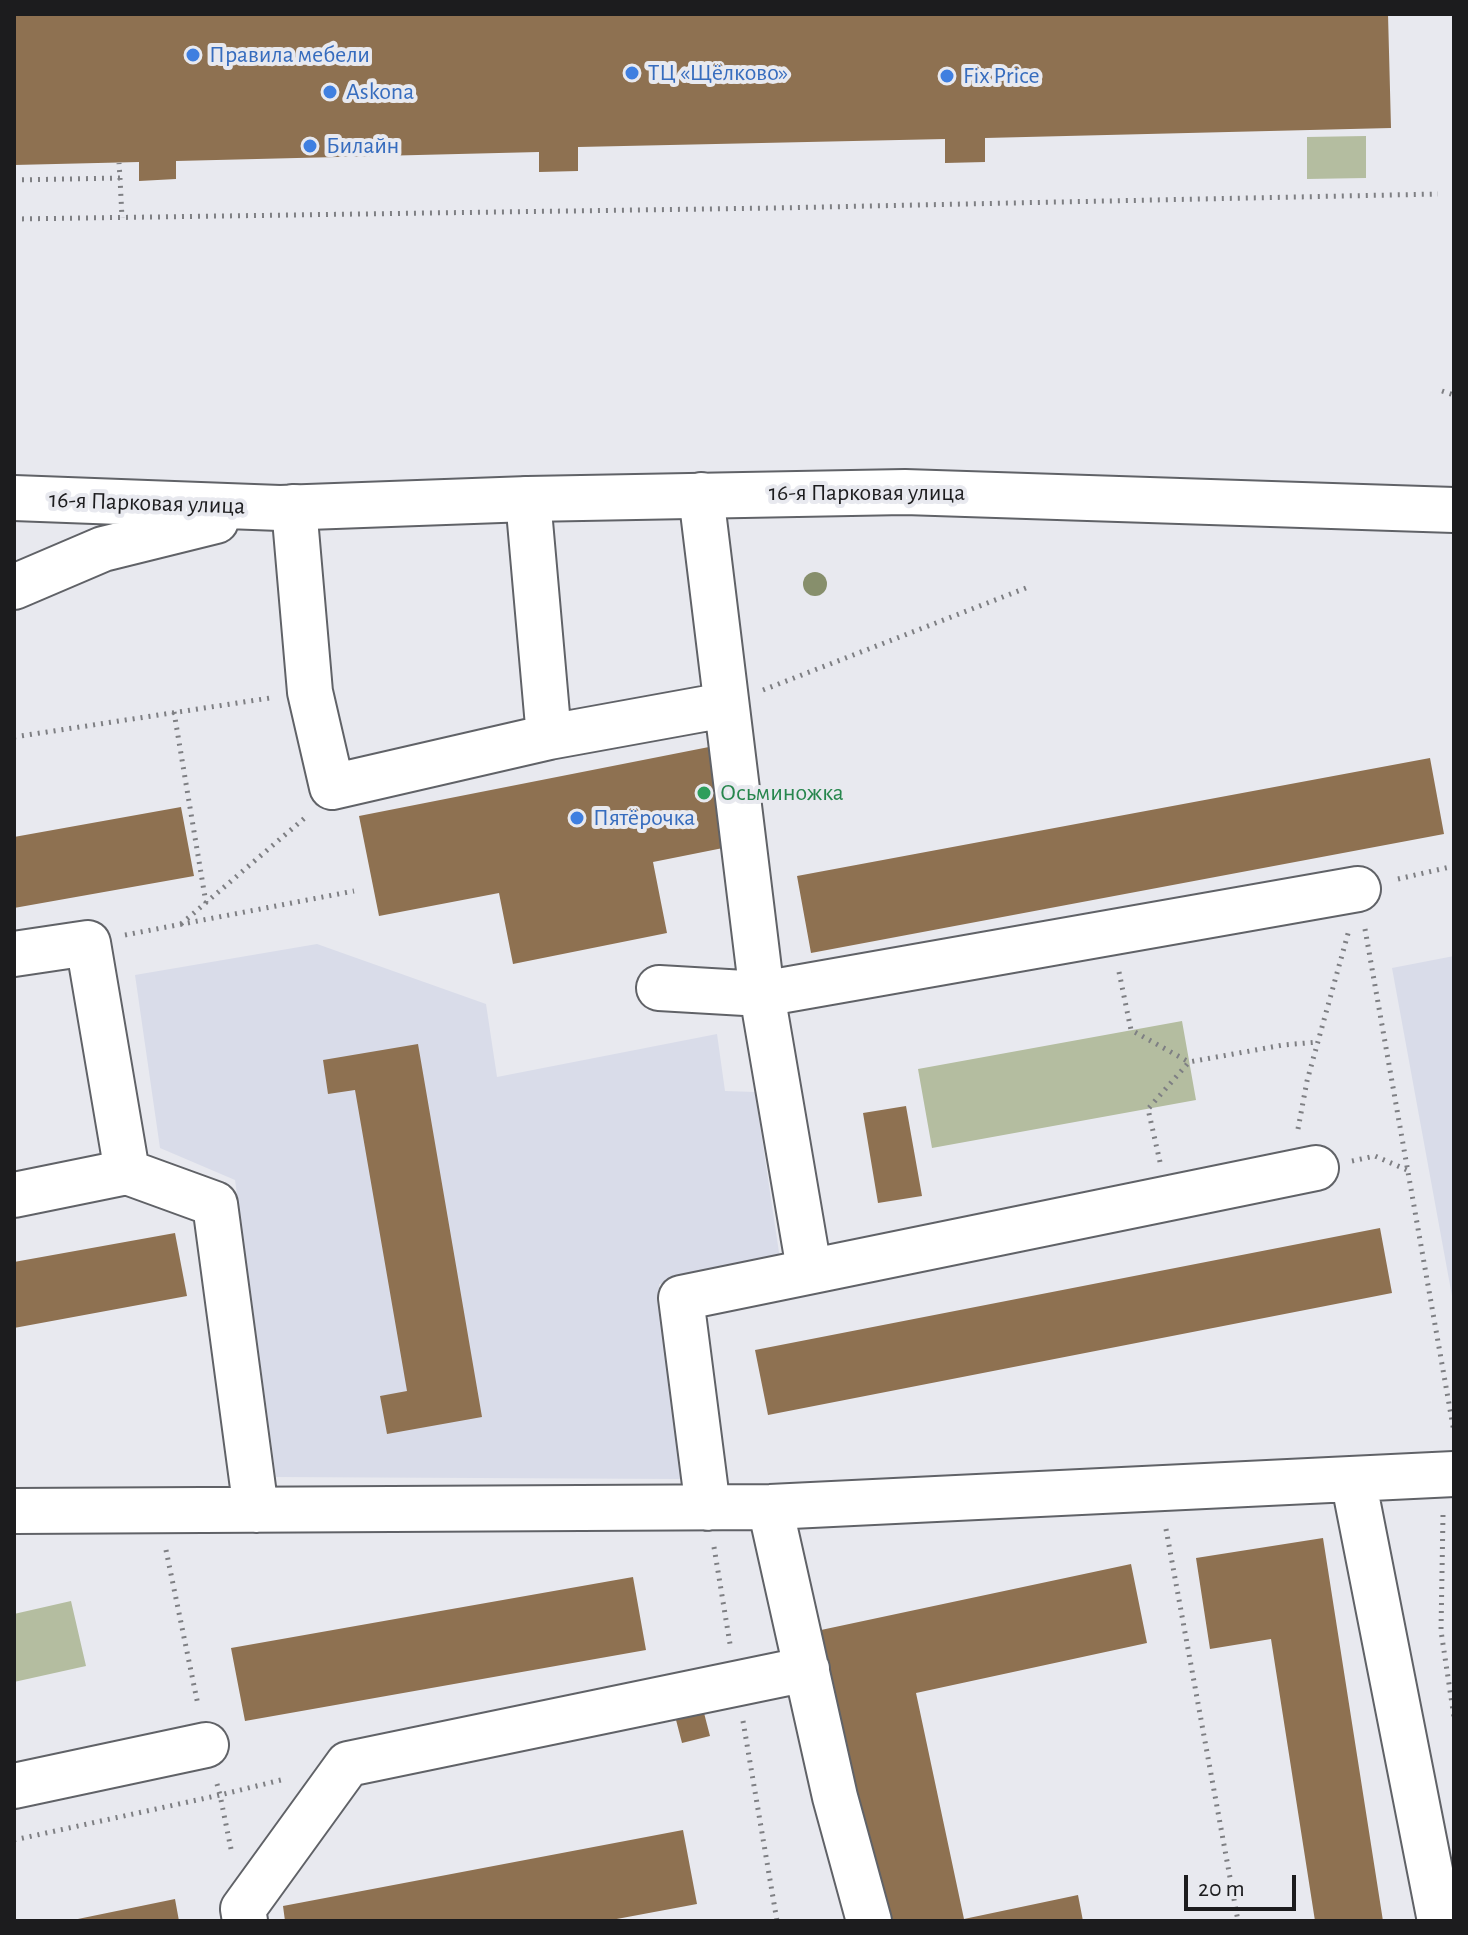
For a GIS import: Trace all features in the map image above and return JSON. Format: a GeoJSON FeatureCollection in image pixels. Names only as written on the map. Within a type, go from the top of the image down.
{"type":"FeatureCollection","features":[{"type":"Feature","properties":{"kind":"main road","name":"16-я Парковая улица"},"geometry":{"type":"LineString","coordinates":[[14,498],[287,508],[701,495],[1000,493],[1454,510]]}},
{"type":"Feature","properties":{"kind":"main road"},"geometry":{"type":"LineString","coordinates":[[701,495],[762,994],[809,1269]]}},
{"type":"Feature","properties":{"kind":"main road"},"geometry":{"type":"LineString","coordinates":[[528,499],[549,737]]}},
{"type":"Feature","properties":{"kind":"main road","name":"16-я Парковая улица"},"geometry":{"type":"LineString","coordinates":[[14,587],[103,549],[287,508]]}},
{"type":"Feature","properties":{"kind":"main road"},"geometry":{"type":"LineString","coordinates":[[287,508],[310,692],[332,787],[549,737],[725,705]]}},
{"type":"Feature","properties":{"kind":"main road"},"geometry":{"type":"LineString","coordinates":[[659,988],[762,994],[1358,889]]}},
{"type":"Feature","properties":{"kind":"main road"},"geometry":{"type":"LineString","coordinates":[[14,954],[88,943],[127,1172]]}},
{"type":"Feature","properties":{"kind":"main road"},"geometry":{"type":"LineString","coordinates":[[708,1508],[681,1298],[809,1269],[1303,1171]]}},
{"type":"Feature","properties":{"kind":"main road"},"geometry":{"type":"LineString","coordinates":[[14,1195],[127,1172],[215,1204],[256,1510]]}},
{"type":"Feature","properties":{"kind":"main road"},"geometry":{"type":"LineString","coordinates":[[1353,1479],[1440,1921]]}},
{"type":"Feature","properties":{"kind":"main road"},"geometry":{"type":"LineString","coordinates":[[14,1511],[256,1510],[329,1493],[708,1508],[770,1507],[1353,1479],[1448,1492]]}},
{"type":"Feature","properties":{"kind":"main road"},"geometry":{"type":"LineString","coordinates":[[770,1507],[835,1797],[869,1921]]}},
{"type":"Feature","properties":{"kind":"main road"},"geometry":{"type":"LineString","coordinates":[[245,1921],[243,1909],[348,1764],[807,1669]]}},
{"type":"Feature","properties":{"kind":"main road"},"geometry":{"type":"LineString","coordinates":[[14,1786],[206,1745]]}},
{"type":"Feature","properties":{"kind":"path"},"geometry":{"type":"LineString","coordinates":[[119,163],[122,218]]}},
{"type":"Feature","properties":{"kind":"path"},"geometry":{"type":"LineString","coordinates":[[14,180],[120,178]]}},
{"type":"Feature","properties":{"kind":"path"},"geometry":{"type":"LineString","coordinates":[[14,219],[1438,194]]}},
{"type":"Feature","properties":{"kind":"path"},"geometry":{"type":"LineString","coordinates":[[1442,391],[1454,395]]}},
{"type":"Feature","properties":{"kind":"path"},"geometry":{"type":"LineString","coordinates":[[725,705],[1026,588]]}},
{"type":"Feature","properties":{"kind":"path"},"geometry":{"type":"LineString","coordinates":[[14,737],[310,692]]}},
{"type":"Feature","properties":{"kind":"path"},"geometry":{"type":"LineString","coordinates":[[174,712],[206,903]]}},
{"type":"Feature","properties":{"kind":"path"},"geometry":{"type":"LineString","coordinates":[[180,925],[310,813]]}},
{"type":"Feature","properties":{"kind":"path"},"geometry":{"type":"LineString","coordinates":[[1358,889],[1454,866]]}},
{"type":"Feature","properties":{"kind":"path"},"geometry":{"type":"LineString","coordinates":[[88,943],[354,891]]}},
{"type":"Feature","properties":{"kind":"path"},"geometry":{"type":"LineString","coordinates":[[1111,932],[1131,1030],[1189,1062],[1318,1042]]}},
{"type":"Feature","properties":{"kind":"path"},"geometry":{"type":"LineString","coordinates":[[1369,947],[1454,1432]]}},
{"type":"Feature","properties":{"kind":"path"},"geometry":{"type":"LineString","coordinates":[[1344,950],[1307,1081],[1303,1171],[1375,1156],[1407,1170]]}},
{"type":"Feature","properties":{"kind":"path"},"geometry":{"type":"LineString","coordinates":[[1168,1198],[1148,1109],[1189,1062]]}},
{"type":"Feature","properties":{"kind":"path"},"geometry":{"type":"LineString","coordinates":[[1159,1489],[1238,1921]]}},
{"type":"Feature","properties":{"kind":"path"},"geometry":{"type":"LineString","coordinates":[[1448,1492],[1441,1631],[1454,1717]]}},
{"type":"Feature","properties":{"kind":"path"},"geometry":{"type":"LineString","coordinates":[[708,1508],[777,1921]]}},
{"type":"Feature","properties":{"kind":"path"},"geometry":{"type":"LineString","coordinates":[[157,1510],[206,1745],[220,1795]]}},
{"type":"Feature","properties":{"kind":"path"},"geometry":{"type":"LineString","coordinates":[[14,1840],[348,1764]]}},
{"type":"Feature","properties":{"kind":"shaded area"},"geometry":{"type":"Polygon","coordinates":[[[317,944],[486,1004],[497,1077],[717,1034],[725,1091],[755,1092],[780,1259],[659,1284],[681,1479],[276,1477],[235,1180],[160,1148],[135,975],[317,944]]]}},
{"type":"Feature","properties":{"kind":"shaded area"},"geometry":{"type":"Polygon","coordinates":[[[1454,956],[1454,1307],[1392,968],[1454,956]]]}},
{"type":"Feature","properties":{"kind":"green space"},"geometry":{"type":"Polygon","coordinates":[[[1366,136],[1366,178],[1307,179],[1307,137],[1366,136]]]}},
{"type":"Feature","properties":{"kind":"green space"},"geometry":{"type":"Polygon","coordinates":[[[1182,1021],[1196,1100],[932,1148],[918,1069],[1182,1021]]]}},
{"type":"Feature","properties":{"kind":"green space"},"geometry":{"type":"Polygon","coordinates":[[[71,1601],[86,1666],[14,1682],[14,1614],[71,1601]]]}},
{"type":"Feature","properties":{"kind":"building","name":"ТЦ «Щёлково»"},"geometry":{"type":"Polygon","coordinates":[[[14,14],[1388,14],[1391,128],[985,138],[985,162],[945,163],[945,139],[578,147],[578,171],[539,172],[539,152],[176,161],[176,179],[139,181],[139,162],[14,165],[14,14]]]}},
{"type":"Feature","properties":{"kind":"building"},"geometry":{"type":"Polygon","coordinates":[[[714,746],[733,846],[653,862],[667,933],[513,964],[499,893],[379,916],[359,816],[714,746]]]}},
{"type":"Feature","properties":{"kind":"building"},"geometry":{"type":"Polygon","coordinates":[[[1430,758],[1444,834],[811,953],[797,876],[1430,758]]]}},
{"type":"Feature","properties":{"kind":"building"},"geometry":{"type":"Polygon","coordinates":[[[181,807],[194,876],[14,908],[14,837],[181,807]]]}},
{"type":"Feature","properties":{"kind":"building"},"geometry":{"type":"Polygon","coordinates":[[[418,1044],[482,1417],[387,1434],[380,1396],[407,1391],[355,1090],[328,1094],[323,1060],[418,1044]]]}},
{"type":"Feature","properties":{"kind":"building"},"geometry":{"type":"Polygon","coordinates":[[[906,1106],[922,1196],[878,1203],[863,1113],[906,1106]]]}},
{"type":"Feature","properties":{"kind":"building"},"geometry":{"type":"Polygon","coordinates":[[[1380,1228],[1392,1293],[768,1415],[755,1350],[1380,1228]]]}},
{"type":"Feature","properties":{"kind":"building"},"geometry":{"type":"Polygon","coordinates":[[[175,1233],[187,1296],[14,1328],[14,1262],[175,1233]]]}},
{"type":"Feature","properties":{"kind":"building"},"geometry":{"type":"Polygon","coordinates":[[[1323,1538],[1383,1921],[1315,1921],[1271,1639],[1210,1649],[1196,1558],[1323,1538]]]}},
{"type":"Feature","properties":{"kind":"building"},"geometry":{"type":"Polygon","coordinates":[[[1131,1564],[1147,1643],[916,1693],[964,1919],[1078,1895],[1083,1921],[882,1921],[821,1630],[1131,1564]]]}},
{"type":"Feature","properties":{"kind":"building"},"geometry":{"type":"Polygon","coordinates":[[[633,1577],[646,1650],[245,1721],[231,1648],[633,1577]]]}},
{"type":"Feature","properties":{"kind":"building"},"geometry":{"type":"Polygon","coordinates":[[[703,1709],[710,1736],[682,1743],[675,1716],[703,1709]]]}},
{"type":"Feature","properties":{"kind":"building"},"geometry":{"type":"Polygon","coordinates":[[[683,1830],[697,1904],[606,1921],[285,1921],[283,1906],[683,1830]]]}},
{"type":"Feature","properties":{"kind":"building"},"geometry":{"type":"Polygon","coordinates":[[[175,1899],[179,1921],[73,1921],[73,1920],[175,1899]]]}},
{"type":"Feature","properties":{"kind":"place","name":"Правила мебели"},"geometry":{"type":"Point","coordinates":[193,55]}},
{"type":"Feature","properties":{"kind":"place","name":"ТЦ «Щёлково»"},"geometry":{"type":"Point","coordinates":[632,73]}},
{"type":"Feature","properties":{"kind":"place","name":"Fix Price"},"geometry":{"type":"Point","coordinates":[947,76]}},
{"type":"Feature","properties":{"kind":"place","name":"Askona"},"geometry":{"type":"Point","coordinates":[330,92]}},
{"type":"Feature","properties":{"kind":"place","name":"Билайн"},"geometry":{"type":"Point","coordinates":[310,146]}},
{"type":"Feature","properties":{"kind":"place","name":"Осьминожка"},"geometry":{"type":"Point","coordinates":[704,793]}},
{"type":"Feature","properties":{"kind":"place","name":"Пятёрочка"},"geometry":{"type":"Point","coordinates":[577,818]}}]}
